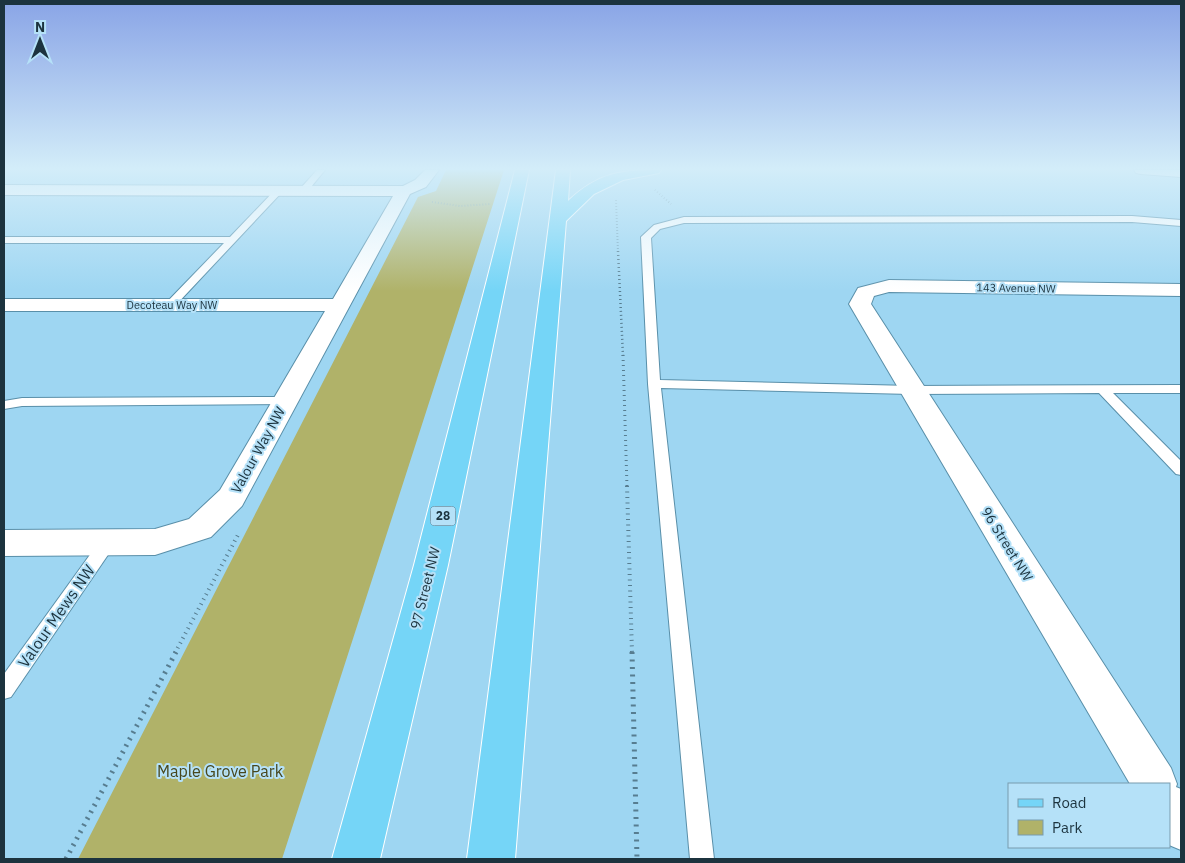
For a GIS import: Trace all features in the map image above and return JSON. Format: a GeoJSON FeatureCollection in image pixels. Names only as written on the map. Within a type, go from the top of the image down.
{"type":"FeatureCollection","features":[{"type":"Feature","properties":{"kind":"main road","name":"97 Street NW"},"geometry":{"type":"LineString","coordinates":[[356,859],[431,566],[513,210]]}},
{"type":"Feature","properties":{"kind":"main road"},"geometry":{"type":"LineString","coordinates":[[491,859],[559,210]]}},
{"type":"Feature","properties":{"kind":"main road"},"geometry":{"type":"LineString","coordinates":[[558,219],[567,210]]}},
{"type":"Feature","properties":{"kind":"street","name":"Valour Way NW"},"geometry":{"type":"LineString","coordinates":[[4,543],[155,542],[200,528],[232,498],[395,210]]}},
{"type":"Feature","properties":{"kind":"street","name":"143 Avenue NW"},"geometry":{"type":"LineString","coordinates":[[860,304],[865,292],[888,286],[1181,290]]}},
{"type":"Feature","properties":{"kind":"street","name":"96 Street NW"},"geometry":{"type":"LineString","coordinates":[[860,304],[1154,783]]}},
{"type":"Feature","properties":{"kind":"street","name":"Decoteau Way NW"},"geometry":{"type":"LineString","coordinates":[[4,305],[340,305]]}},
{"type":"Feature","properties":{"kind":"street"},"geometry":{"type":"LineString","coordinates":[[1170,809],[1181,827]]}},
{"type":"Feature","properties":{"kind":"lane"},"geometry":{"type":"LineString","coordinates":[[170,305],[261,210]]}},
{"type":"Feature","properties":{"kind":"lane"},"geometry":{"type":"LineString","coordinates":[[702,859],[654,384],[646,237],[657,228],[684,220],[1132,219],[1181,223]]}},
{"type":"Feature","properties":{"kind":"lane"},"geometry":{"type":"LineString","coordinates":[[4,240],[232,240]]}},
{"type":"Feature","properties":{"kind":"lane"},"geometry":{"type":"LineString","coordinates":[[654,384],[912,390],[1181,389]]}},
{"type":"Feature","properties":{"kind":"lane"},"geometry":{"type":"LineString","coordinates":[[1102,389],[1181,470]]}},
{"type":"Feature","properties":{"kind":"lane"},"geometry":{"type":"LineString","coordinates":[[4,405],[22,402],[286,401]]}},
{"type":"Feature","properties":{"kind":"lane","name":"Valour Mews NW"},"geometry":{"type":"LineString","coordinates":[[4,690],[108,542]]}},
{"type":"Feature","properties":{"kind":"path"},"geometry":{"type":"LineString","coordinates":[[617,210],[626,400],[637,859]]}},
{"type":"Feature","properties":{"kind":"green space","name":"Maple Grove Park"},"geometry":{"type":"Polygon","coordinates":[[[411,210],[491,210],[282,859],[78,859],[411,210]]]}}]}
